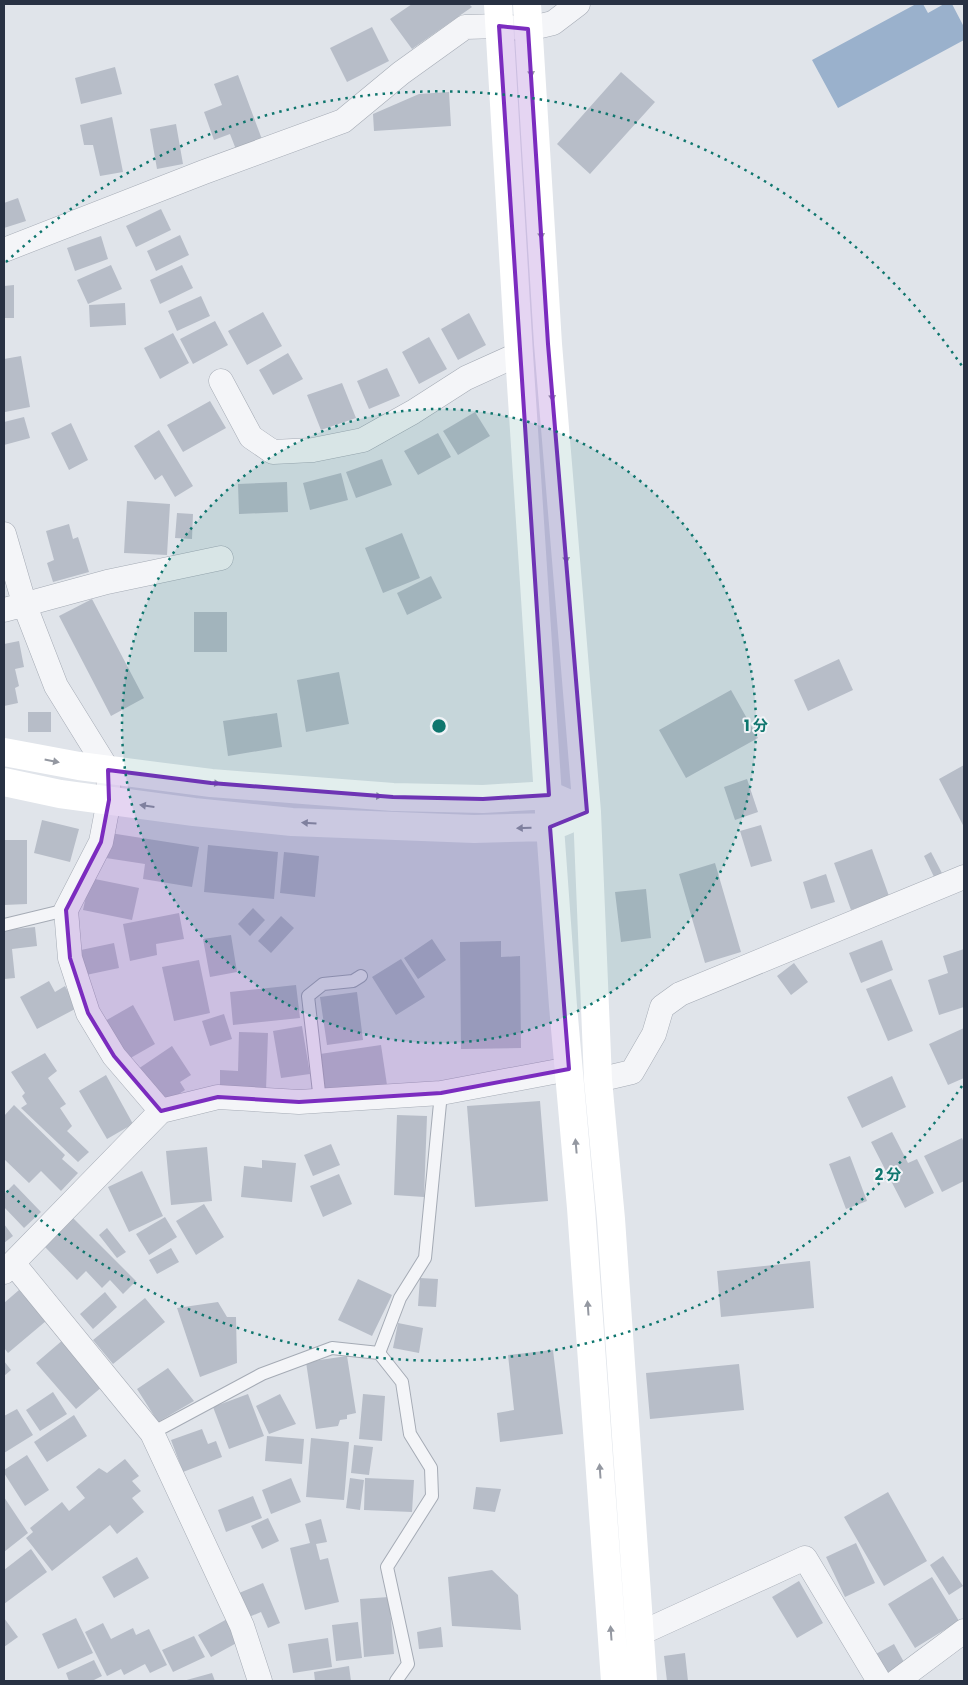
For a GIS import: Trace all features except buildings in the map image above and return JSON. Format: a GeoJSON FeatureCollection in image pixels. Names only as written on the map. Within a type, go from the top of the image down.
{"type":"FeatureCollection","features":[{"type":"Feature","properties":{"kind":"street"},"geometry":{"type":"LineString","coordinates":[[4,250],[204,172],[343,121],[401,73],[465,27],[498,15],[528,16],[552,23],[578,4]]}},
{"type":"Feature","properties":{"kind":"street"},"geometry":{"type":"LineString","coordinates":[[498,15],[550,827],[582,1218],[615,1681]]}},
{"type":"Feature","properties":{"kind":"street"},"geometry":{"type":"LineString","coordinates":[[528,16],[548,344],[587,812],[598,1080],[611,1218],[638,1634],[643,1681]]}},
{"type":"Feature","properties":{"kind":"street"},"geometry":{"type":"LineString","coordinates":[[220,381],[251,437],[273,452],[313,450],[363,440],[413,412],[466,378],[519,354]]}},
{"type":"Feature","properties":{"kind":"street"},"geometry":{"type":"LineString","coordinates":[[4,534],[14,608],[56,686],[108,770],[109,800],[101,842],[66,910],[70,958],[88,1013],[114,1056],[160,1111]]}},
{"type":"Feature","properties":{"kind":"street"},"geometry":{"type":"LineString","coordinates":[[14,608],[107,582],[221,558]]}},
{"type":"Feature","properties":{"kind":"street"},"geometry":{"type":"LineString","coordinates":[[4,752],[108,770],[211,783],[384,797],[483,799],[549,795],[587,812]]}},
{"type":"Feature","properties":{"kind":"street"},"geometry":{"type":"LineString","coordinates":[[4,782],[60,794],[292,822],[474,830],[550,827],[587,812]]}},
{"type":"Feature","properties":{"kind":"street"},"geometry":{"type":"LineString","coordinates":[[598,1080],[632,1072],[654,1034],[662,1007],[680,994],[964,877]]}},
{"type":"Feature","properties":{"kind":"street"},"geometry":{"type":"LineString","coordinates":[[260,1681],[242,1626],[152,1433],[8,1267],[160,1111],[218,1097],[299,1102],[442,1093],[569,1069]]}},
{"type":"Feature","properties":{"kind":"street"},"geometry":{"type":"LineString","coordinates":[[638,1634],[805,1558],[879,1681]]}},
{"type":"Feature","properties":{"kind":"street"},"geometry":{"type":"LineString","coordinates":[[897,1681],[964,1631]]}},
{"type":"Feature","properties":{"kind":"lane"},"geometry":{"type":"LineString","coordinates":[[4,925],[66,910]]}},
{"type":"Feature","properties":{"kind":"lane"},"geometry":{"type":"LineString","coordinates":[[320,1101],[308,996],[323,984],[354,981],[362,976]]}},
{"type":"Feature","properties":{"kind":"lane"},"geometry":{"type":"LineString","coordinates":[[379,1353],[400,1298],[425,1258],[442,1093]]}},
{"type":"Feature","properties":{"kind":"lane"},"geometry":{"type":"LineString","coordinates":[[152,1433],[262,1374],[332,1348],[379,1353],[402,1382],[410,1434],[430,1468],[432,1496],[387,1567],[408,1664],[396,1681]]}},
{"type":"Feature","properties":{"kind":"highlighted area"},"geometry":{"type":"Polygon","coordinates":[[[499,26],[528,29],[548,344],[587,812],[550,827],[569,1069],[441,1093],[299,1102],[218,1097],[161,1111],[114,1056],[88,1013],[70,958],[66,910],[101,842],[109,800],[108,770],[211,783],[393,797],[483,799],[549,795],[499,26]]]}},
{"type":"Feature","properties":{"kind":"water"},"geometry":{"type":"Polygon","coordinates":[[[916,4],[923,4],[928,13],[944,4],[952,4],[964,27],[964,40],[838,108],[812,60],[916,4]]]}}]}
